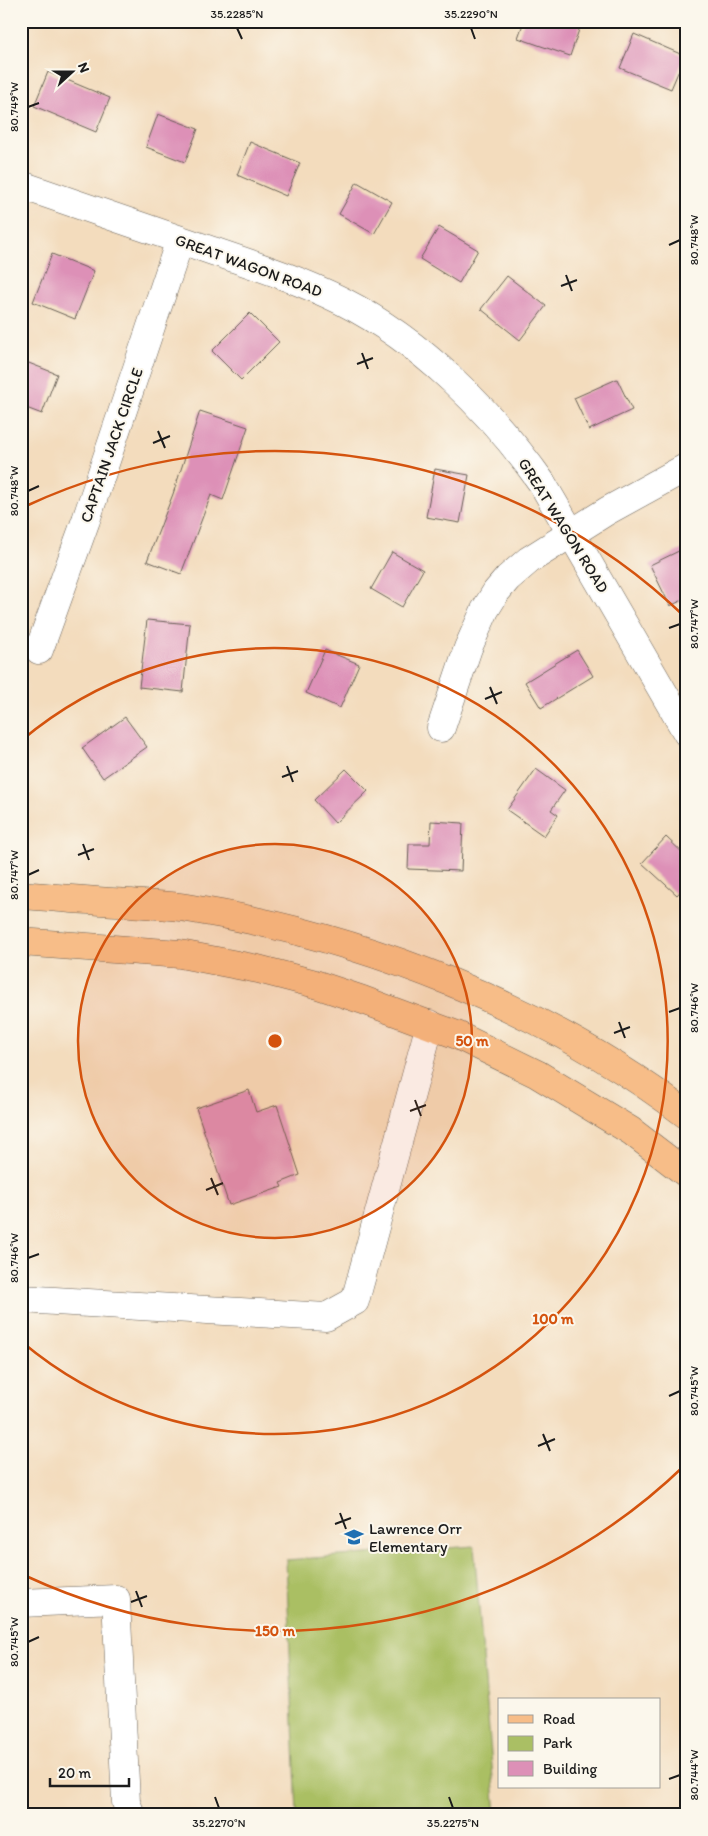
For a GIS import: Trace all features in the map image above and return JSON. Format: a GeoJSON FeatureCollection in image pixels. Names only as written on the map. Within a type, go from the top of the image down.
{"type":"FeatureCollection","features":[{"type":"Feature","properties":{"kind":"main road"},"geometry":{"type":"LineString","coordinates":[[21,895],[186,908],[268,924],[324,938],[379,955],[476,992],[560,1033],[658,1093],[687,1115]]}},
{"type":"Feature","properties":{"kind":"main road"},"geometry":{"type":"LineString","coordinates":[[21,942],[180,954],[258,969],[312,983],[363,1000],[457,1035],[537,1074],[632,1132],[687,1174]]}},
{"type":"Feature","properties":{"kind":"street","name":"GREAT WAGON ROAD"},"geometry":{"type":"LineString","coordinates":[[21,185],[288,277],[343,301],[395,333],[438,367],[484,410],[542,483],[687,733]]}},
{"type":"Feature","properties":{"kind":"street","name":"CAPTAIN JACK CIRCLE"},"geometry":{"type":"LineString","coordinates":[[39,650],[89,510],[180,240]]}},
{"type":"Feature","properties":{"kind":"street"},"geometry":{"type":"LineString","coordinates":[[442,728],[468,648],[485,610],[496,592],[508,578],[529,560],[607,510],[687,467]]}},
{"type":"Feature","properties":{"kind":"street"},"geometry":{"type":"LineString","coordinates":[[21,1299],[326,1317],[355,1301],[430,1024]]}},
{"type":"Feature","properties":{"kind":"street"},"geometry":{"type":"LineString","coordinates":[[21,1603],[116,1599],[126,1802],[131,1815]]}},
{"type":"Feature","properties":{"kind":"green space"},"geometry":{"type":"Polygon","coordinates":[[[474,1546],[496,1815],[297,1815],[286,1560],[474,1546]]]}},
{"type":"Feature","properties":{"kind":"building"},"geometry":{"type":"Polygon","coordinates":[[[524,21],[582,21],[570,56],[518,38],[524,21]]]}},
{"type":"Feature","properties":{"kind":"building"},"geometry":{"type":"Polygon","coordinates":[[[634,34],[685,56],[671,89],[620,68],[634,34]]]}},
{"type":"Feature","properties":{"kind":"building"},"geometry":{"type":"Polygon","coordinates":[[[48,72],[110,98],[96,132],[34,106],[48,72]]]}},
{"type":"Feature","properties":{"kind":"building"},"geometry":{"type":"Polygon","coordinates":[[[158,114],[198,129],[185,162],[146,147],[158,114]]]}},
{"type":"Feature","properties":{"kind":"building"},"geometry":{"type":"Polygon","coordinates":[[[250,142],[300,163],[286,196],[237,175],[250,142]]]}},
{"type":"Feature","properties":{"kind":"building"},"geometry":{"type":"Polygon","coordinates":[[[357,182],[392,202],[374,234],[339,214],[357,182]]]}},
{"type":"Feature","properties":{"kind":"building"},"geometry":{"type":"Polygon","coordinates":[[[439,227],[478,250],[459,283],[420,259],[439,227]]]}},
{"type":"Feature","properties":{"kind":"building"},"geometry":{"type":"Polygon","coordinates":[[[52,254],[94,271],[75,319],[33,302],[52,254]]]}},
{"type":"Feature","properties":{"kind":"building"},"geometry":{"type":"Polygon","coordinates":[[[507,276],[546,306],[520,340],[481,309],[507,276]]]}},
{"type":"Feature","properties":{"kind":"building"},"geometry":{"type":"Polygon","coordinates":[[[250,313],[279,342],[241,380],[212,351],[250,313]]]}},
{"type":"Feature","properties":{"kind":"building"},"geometry":{"type":"Polygon","coordinates":[[[21,360],[57,374],[42,414],[21,406],[21,360]]]}},
{"type":"Feature","properties":{"kind":"building"},"geometry":{"type":"Polygon","coordinates":[[[617,379],[632,410],[589,430],[574,398],[617,379]]]}},
{"type":"Feature","properties":{"kind":"building"},"geometry":{"type":"Polygon","coordinates":[[[200,411],[248,427],[223,500],[211,495],[181,574],[147,561],[173,494],[200,411]]]}},
{"type":"Feature","properties":{"kind":"building"},"geometry":{"type":"Polygon","coordinates":[[[435,469],[469,475],[460,523],[426,517],[435,469]]]}},
{"type":"Feature","properties":{"kind":"building"},"geometry":{"type":"Polygon","coordinates":[[[687,547],[687,598],[670,606],[650,565],[687,547]]]}},
{"type":"Feature","properties":{"kind":"building"},"geometry":{"type":"Polygon","coordinates":[[[392,552],[423,570],[402,607],[371,589],[392,552]]]}},
{"type":"Feature","properties":{"kind":"building"},"geometry":{"type":"Polygon","coordinates":[[[147,620],[190,624],[183,692],[139,687],[147,620]]]}},
{"type":"Feature","properties":{"kind":"building"},"geometry":{"type":"Polygon","coordinates":[[[325,650],[359,664],[340,708],[306,693],[325,650]]]}},
{"type":"Feature","properties":{"kind":"building"},"geometry":{"type":"Polygon","coordinates":[[[577,650],[593,676],[541,708],[525,682],[577,650]]]}},
{"type":"Feature","properties":{"kind":"building"},"geometry":{"type":"Polygon","coordinates":[[[125,717],[147,747],[103,778],[82,748],[125,717]]]}},
{"type":"Feature","properties":{"kind":"building"},"geometry":{"type":"Polygon","coordinates":[[[346,769],[368,791],[335,823],[314,800],[346,769]]]}},
{"type":"Feature","properties":{"kind":"building"},"geometry":{"type":"Polygon","coordinates":[[[536,769],[565,790],[551,810],[558,815],[544,836],[507,810],[536,769]]]}},
{"type":"Feature","properties":{"kind":"building"},"geometry":{"type":"Polygon","coordinates":[[[431,821],[463,823],[461,871],[408,869],[409,844],[430,844],[431,821]]]}},
{"type":"Feature","properties":{"kind":"building"},"geometry":{"type":"Polygon","coordinates":[[[666,837],[687,857],[687,884],[677,895],[642,863],[666,837]]]}},
{"type":"Feature","properties":{"kind":"building"},"geometry":{"type":"Polygon","coordinates":[[[249,1090],[256,1112],[277,1105],[300,1175],[280,1183],[282,1187],[229,1205],[196,1108],[249,1090]]]}},
{"type":"Feature","properties":{"kind":"place","name":"Lawrence Orr Elementary"},"geometry":{"type":"Point","coordinates":[354,1537]}}]}
